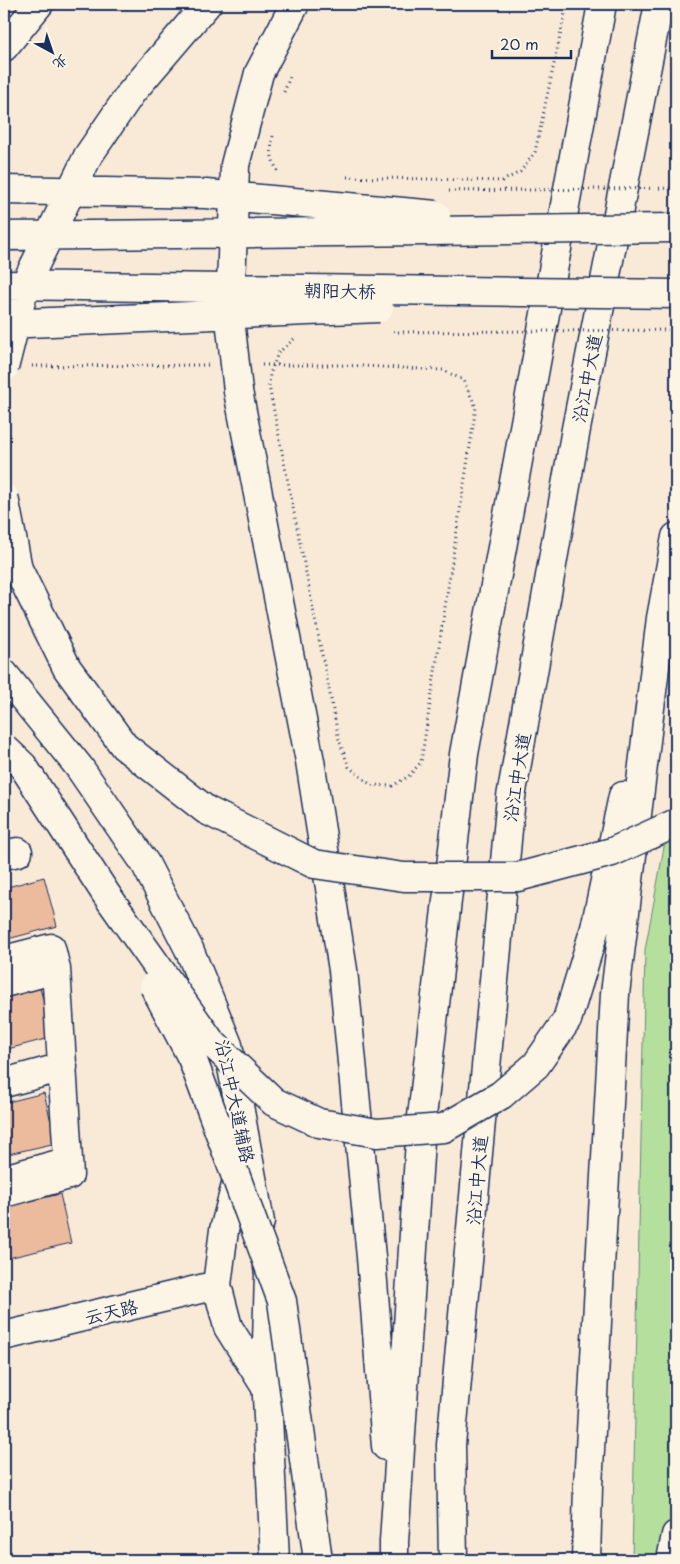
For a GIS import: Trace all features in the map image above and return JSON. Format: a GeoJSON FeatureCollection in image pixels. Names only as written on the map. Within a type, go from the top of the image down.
{"type":"FeatureCollection","features":[{"type":"Feature","properties":{"kind":"main road"},"geometry":{"type":"LineString","coordinates":[[4,47],[39,4]]}},
{"type":"Feature","properties":{"kind":"main road"},"geometry":{"type":"LineString","coordinates":[[14,367],[26,284],[88,156],[131,93],[207,4]]}},
{"type":"Feature","properties":{"kind":"main road"},"geometry":{"type":"LineString","coordinates":[[296,4],[259,73],[234,165],[230,320],[238,391],[310,761],[343,970],[371,1257],[394,1551]]}},
{"type":"Feature","properties":{"kind":"main road"},"geometry":{"type":"LineString","coordinates":[[394,1551],[421,1126],[464,754],[602,4]]}},
{"type":"Feature","properties":{"kind":"main road","name":"沿江中大道"},"geometry":{"type":"LineString","coordinates":[[453,1560],[451,1445],[511,797],[576,429],[659,4]]}},
{"type":"Feature","properties":{"kind":"main road"},"geometry":{"type":"LineString","coordinates":[[4,190],[206,194],[577,229]]}},
{"type":"Feature","properties":{"kind":"main road"},"geometry":{"type":"LineString","coordinates":[[4,236],[676,228]]}},
{"type":"Feature","properties":{"kind":"main road","name":"朝阳大桥"},"geometry":{"type":"LineString","coordinates":[[4,285],[676,294]]}},
{"type":"Feature","properties":{"kind":"main road"},"geometry":{"type":"LineString","coordinates":[[4,324],[401,307],[535,293]]}},
{"type":"Feature","properties":{"kind":"main road"},"geometry":{"type":"LineString","coordinates":[[4,497],[18,570],[66,668],[124,746],[206,810],[314,864],[404,877],[518,878],[612,852],[676,823]]}},
{"type":"Feature","properties":{"kind":"main road"},"geometry":{"type":"LineString","coordinates":[[4,748],[23,766],[106,894],[211,1042],[274,1102],[318,1123],[377,1134],[444,1128],[501,1095],[536,1065],[567,1020],[595,928],[661,618],[676,537]]}},
{"type":"Feature","properties":{"kind":"main road"},"geometry":{"type":"LineString","coordinates":[[586,1560],[616,994],[661,618]]}},
{"type":"Feature","properties":{"kind":"main road","name":"沿江中大道辅路"},"geometry":{"type":"LineString","coordinates":[[4,674],[79,768],[145,863],[189,949],[228,1045],[269,1274],[267,1389],[275,1560]]}},
{"type":"Feature","properties":{"kind":"main road"},"geometry":{"type":"LineString","coordinates":[[106,894],[192,1058],[282,1300],[318,1560]]}},
{"type":"Feature","properties":{"kind":"main road"},"geometry":{"type":"LineString","coordinates":[[4,960],[51,948],[56,970],[69,1175]]}},
{"type":"Feature","properties":{"kind":"main road"},"geometry":{"type":"LineString","coordinates":[[4,983],[56,970]]}},
{"type":"Feature","properties":{"kind":"main road"},"geometry":{"type":"LineString","coordinates":[[4,1083],[63,1067]]}},
{"type":"Feature","properties":{"kind":"main road"},"geometry":{"type":"LineString","coordinates":[[246,1146],[224,1230],[217,1286],[228,1327],[267,1389]]}},
{"type":"Feature","properties":{"kind":"main road"},"geometry":{"type":"LineString","coordinates":[[4,1178],[66,1162],[69,1175]]}},
{"type":"Feature","properties":{"kind":"main road"},"geometry":{"type":"LineString","coordinates":[[4,1193],[69,1175]]}},
{"type":"Feature","properties":{"kind":"main road","name":"云天路"},"geometry":{"type":"LineString","coordinates":[[4,1336],[217,1286]]}},
{"type":"Feature","properties":{"kind":"main road"},"geometry":{"type":"LineString","coordinates":[[671,1560],[676,1535]]}},
{"type":"Feature","properties":{"kind":"path"},"geometry":{"type":"LineString","coordinates":[[344,177],[502,181],[520,172],[535,152],[566,4]]}},
{"type":"Feature","properties":{"kind":"path"},"geometry":{"type":"LineString","coordinates":[[282,96],[294,68]]}},
{"type":"Feature","properties":{"kind":"path"},"geometry":{"type":"LineString","coordinates":[[274,133],[270,151],[275,167],[280,174]]}},
{"type":"Feature","properties":{"kind":"path"},"geometry":{"type":"LineString","coordinates":[[274,176],[284,176]]}},
{"type":"Feature","properties":{"kind":"path"},"geometry":{"type":"LineString","coordinates":[[440,192],[676,188]]}},
{"type":"Feature","properties":{"kind":"path"},"geometry":{"type":"LineString","coordinates":[[389,332],[676,330]]}},
{"type":"Feature","properties":{"kind":"path"},"geometry":{"type":"LineString","coordinates":[[261,365],[340,365],[443,370],[463,380],[476,407],[421,762],[409,776],[392,786],[371,785],[349,767],[339,740],[268,386],[270,374],[278,352],[300,334]]}},
{"type":"Feature","properties":{"kind":"path"},"geometry":{"type":"LineString","coordinates":[[14,367],[211,365]]}},
{"type":"Feature","properties":{"kind":"green space"},"geometry":{"type":"Polygon","coordinates":[[[676,782],[676,1560],[632,1560],[645,950],[676,782]]]}},
{"type":"Feature","properties":{"kind":"building"},"geometry":{"type":"Polygon","coordinates":[[[44,877],[57,926],[4,940],[4,888],[44,877]]]}},
{"type":"Feature","properties":{"kind":"building"},"geometry":{"type":"Polygon","coordinates":[[[40,988],[53,1037],[4,1050],[4,998],[40,988]]]}},
{"type":"Feature","properties":{"kind":"building"},"geometry":{"type":"Polygon","coordinates":[[[44,1093],[56,1143],[4,1155],[4,1103],[44,1093]]]}},
{"type":"Feature","properties":{"kind":"building"},"geometry":{"type":"Polygon","coordinates":[[[60,1194],[71,1243],[4,1259],[4,1207],[60,1194]]]}}]}
